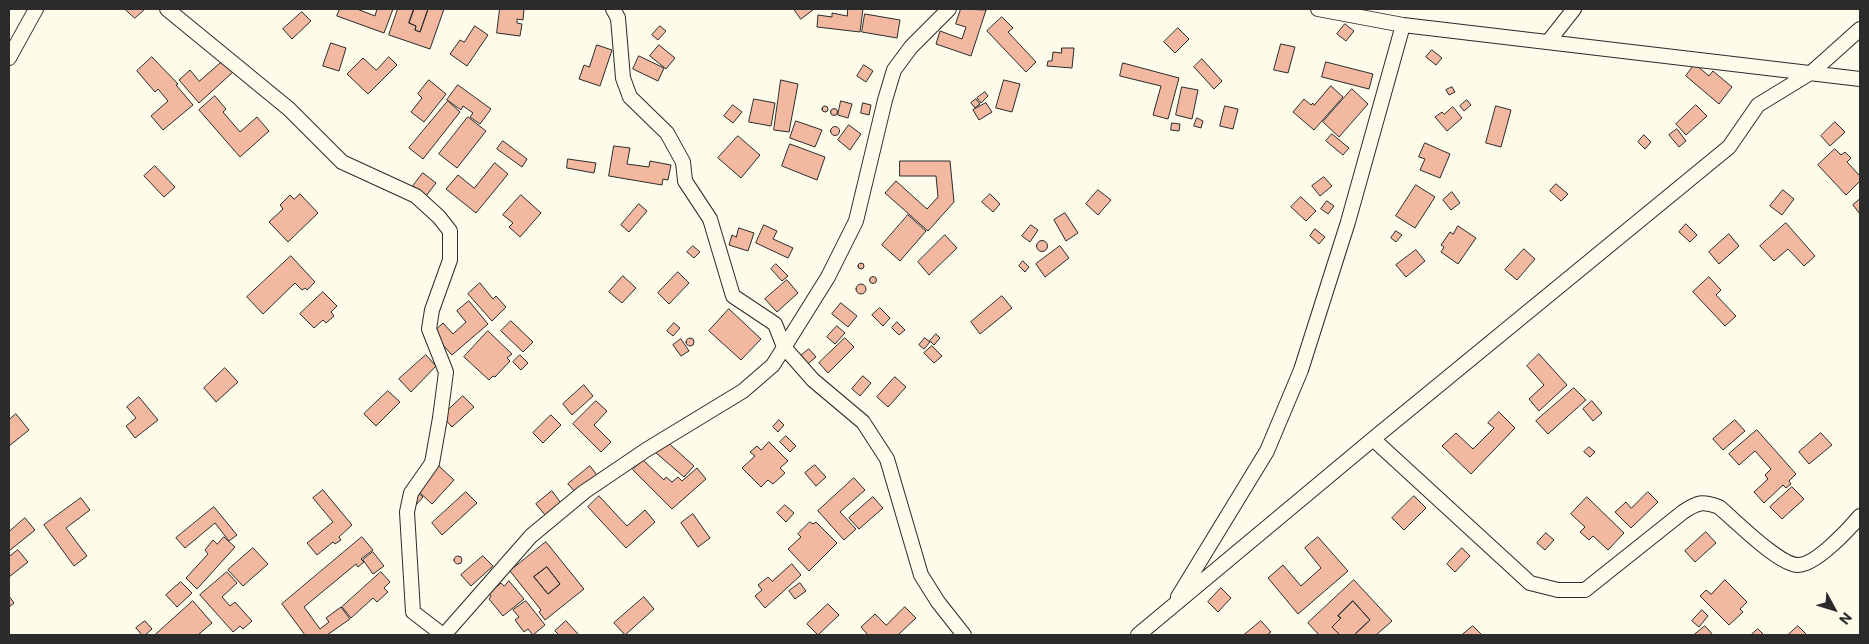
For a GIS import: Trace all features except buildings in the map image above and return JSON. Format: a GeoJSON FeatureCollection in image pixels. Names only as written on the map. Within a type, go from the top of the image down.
{"type":"FeatureCollection","features":[{"type":"Feature","properties":{"kind":"street"},"geometry":{"type":"LineString","coordinates":[[9,58],[36,9]]}},
{"type":"Feature","properties":{"kind":"street"},"geometry":{"type":"LineString","coordinates":[[167,9],[289,109],[342,162],[416,196],[439,217],[450,231],[450,260],[432,310],[429,329],[446,372],[440,418],[432,463],[411,493],[406,512],[413,612],[444,635],[531,536],[584,492],[646,450],[743,391],[773,364],[828,277],[856,221],[894,70],[911,47],[949,9]]}},
{"type":"Feature","properties":{"kind":"street"},"geometry":{"type":"LineString","coordinates":[[613,9],[618,18],[623,78],[630,97],[668,133],[683,162],[685,181],[710,219],[733,296],[775,324],[784,348],[813,380],[863,422],[887,459],[921,575],[938,602],[964,635]]}},
{"type":"Feature","properties":{"kind":"street"},"geometry":{"type":"LineString","coordinates":[[1318,9],[1367,13],[1403,25],[1860,79]]}},
{"type":"Feature","properties":{"kind":"street"},"geometry":{"type":"LineString","coordinates":[[1548,42],[1574,9]]}},
{"type":"Feature","properties":{"kind":"street"},"geometry":{"type":"LineString","coordinates":[[1171,608],[1267,451],[1301,370],[1348,222],[1403,25]]}},
{"type":"Feature","properties":{"kind":"street"},"geometry":{"type":"LineString","coordinates":[[1138,635],[1373,439],[1729,147],[1758,105],[1812,72],[1860,29]]}},
{"type":"Feature","properties":{"kind":"street"},"geometry":{"type":"LineString","coordinates":[[1373,439],[1530,583],[1558,590],[1585,590],[1696,503],[1707,503],[1719,507],[1782,560],[1800,565],[1818,557],[1848,530],[1860,516]]}}]}
